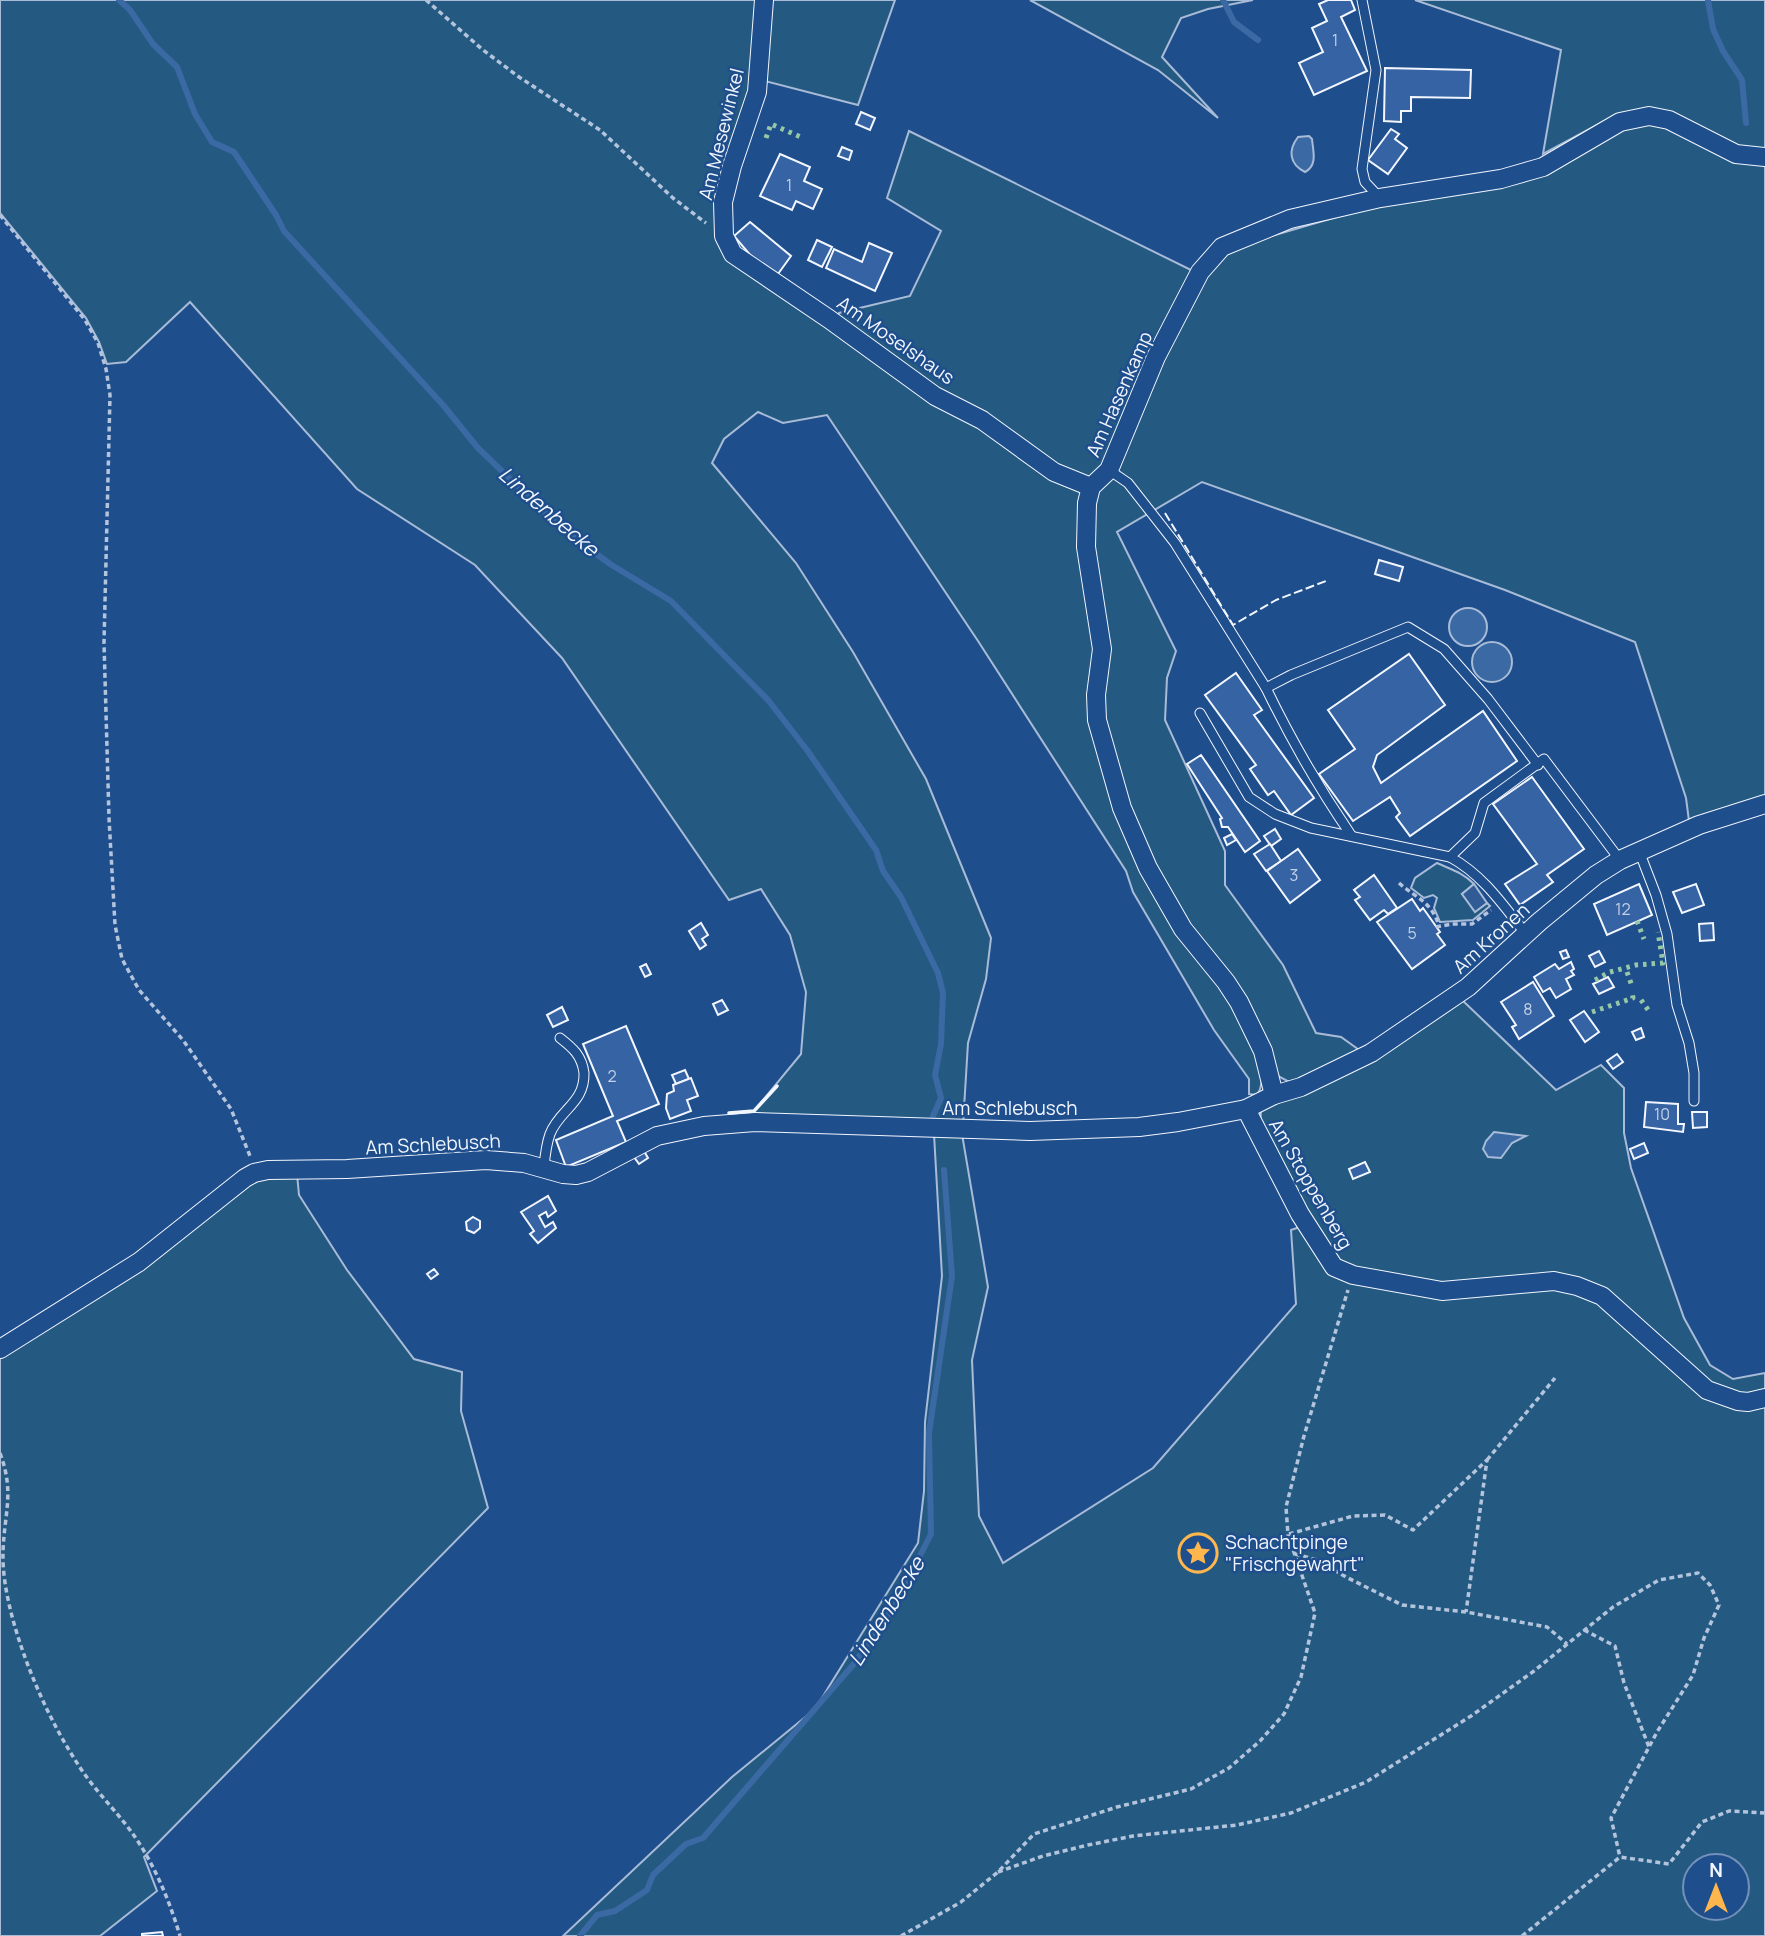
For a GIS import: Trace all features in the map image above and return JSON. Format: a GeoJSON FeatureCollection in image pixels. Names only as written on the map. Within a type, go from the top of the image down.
{"type":"FeatureCollection","features":[{"type":"Feature","properties":{"kind":"street","name":"Am Mesewinkel"},"geometry":{"type":"LineString","coordinates":[[724,236],[723,202],[757,92],[764,0]]}},
{"type":"Feature","properties":{"kind":"street","name":"Am Hasenkamp"},"geometry":{"type":"LineString","coordinates":[[1274,1096],[1263,1051],[1239,1002],[1184,929],[1148,868],[1122,808],[1097,720],[1096,695],[1102,649],[1086,547],[1087,503],[1091,486],[1108,470],[1156,357],[1200,272],[1222,247],[1290,219],[1380,198],[1502,179],[1543,167],[1620,122],[1648,116],[1669,120],[1736,154],[1765,157]]}},
{"type":"Feature","properties":{"kind":"street","name":"Am Moselshaus"},"geometry":{"type":"LineString","coordinates":[[724,236],[733,254],[739,259],[829,319],[935,396],[982,420],[1054,472],[1091,486]]}},
{"type":"Feature","properties":{"kind":"street","name":"Am Kronen"},"geometry":{"type":"LineString","coordinates":[[1246,1109],[1301,1087],[1371,1053],[1468,987],[1596,875],[1620,860],[1699,825],[1765,804]]}},
{"type":"Feature","properties":{"kind":"street","name":"Am Schlebusch"},"geometry":{"type":"LineString","coordinates":[[254,1173],[504,1160],[576,1175],[588,1172],[657,1136],[727,1123],[1030,1131],[1139,1127],[1246,1109]]}},
{"type":"Feature","properties":{"kind":"street","name":"Am Stoppenberg"},"geometry":{"type":"LineString","coordinates":[[1246,1109],[1323,1253],[1334,1267],[1353,1275],[1442,1291],[1554,1281],[1577,1286],[1602,1296],[1707,1390],[1748,1402],[1765,1398]]}},
{"type":"Feature","properties":{"kind":"street"},"geometry":{"type":"LineString","coordinates":[[0,1349],[139,1262],[254,1173]]}},
{"type":"Feature","properties":{"kind":"lane"},"geometry":{"type":"LineString","coordinates":[[1362,0],[1376,70],[1362,169],[1365,182],[1380,198]]}},
{"type":"Feature","properties":{"kind":"lane"},"geometry":{"type":"LineString","coordinates":[[1108,470],[1128,483],[1175,543],[1266,688],[1318,786],[1350,835]]}},
{"type":"Feature","properties":{"kind":"lane"},"geometry":{"type":"LineString","coordinates":[[1266,688],[1408,627],[1444,649],[1488,699],[1538,765]]}},
{"type":"Feature","properties":{"kind":"lane"},"geometry":{"type":"LineString","coordinates":[[1200,713],[1249,797],[1275,814],[1311,828],[1450,857],[1467,866],[1485,882],[1526,934]]}},
{"type":"Feature","properties":{"kind":"lane"},"geometry":{"type":"LineString","coordinates":[[1450,857],[1475,833],[1484,803],[1544,759],[1620,860]]}},
{"type":"Feature","properties":{"kind":"lane"},"geometry":{"type":"LineString","coordinates":[[1639,851],[1668,934],[1677,1005],[1689,1043],[1694,1073],[1694,1101]]}},
{"type":"Feature","properties":{"kind":"lane"},"geometry":{"type":"LineString","coordinates":[[544,1167],[550,1133],[577,1100],[584,1084],[583,1067],[578,1052],[560,1038]]}},
{"type":"Feature","properties":{"kind":"path"},"geometry":{"type":"LineString","coordinates":[[425,0],[482,50],[600,130],[673,198],[724,236]]}},
{"type":"Feature","properties":{"kind":"path"},"geometry":{"type":"LineString","coordinates":[[0,215],[85,320],[98,343],[106,369],[110,396],[104,643],[109,818],[116,925],[122,959],[139,990],[183,1040],[230,1110],[241,1132],[254,1173]]}},
{"type":"Feature","properties":{"kind":"path"},"geometry":{"type":"LineString","coordinates":[[1399,883],[1426,901],[1436,916],[1438,927],[1472,924],[1501,903]]}},
{"type":"Feature","properties":{"kind":"path"},"geometry":{"type":"LineString","coordinates":[[901,1936],[961,1902],[998,1872],[1034,1834],[1117,1807],[1191,1789],[1229,1768],[1260,1741],[1284,1713],[1301,1677],[1315,1613],[1288,1535],[1286,1507],[1353,1275]]}},
{"type":"Feature","properties":{"kind":"path"},"geometry":{"type":"LineString","coordinates":[[1288,1535],[1353,1516],[1385,1515],[1413,1530],[1487,1460],[1555,1378]]}},
{"type":"Feature","properties":{"kind":"path"},"geometry":{"type":"LineString","coordinates":[[0,1453],[8,1474],[9,1488],[3,1555],[7,1596],[30,1671],[57,1730],[84,1774],[131,1832],[150,1862],[180,1936]]}},
{"type":"Feature","properties":{"kind":"path"},"geometry":{"type":"LineString","coordinates":[[1466,1612],[1487,1460]]}},
{"type":"Feature","properties":{"kind":"path"},"geometry":{"type":"LineString","coordinates":[[1295,1554],[1317,1560],[1402,1605],[1466,1612],[1547,1627],[1567,1644]]}},
{"type":"Feature","properties":{"kind":"path"},"geometry":{"type":"LineString","coordinates":[[998,1872],[1043,1856],[1088,1845],[1133,1836],[1237,1825],[1291,1813],[1366,1782],[1471,1716],[1613,1607],[1659,1580],[1698,1573],[1710,1585],[1719,1605],[1704,1638],[1693,1675],[1649,1747],[1611,1818],[1620,1857]]}},
{"type":"Feature","properties":{"kind":"path"},"geometry":{"type":"LineString","coordinates":[[1584,1630],[1615,1646],[1624,1683],[1649,1747]]}},
{"type":"Feature","properties":{"kind":"path"},"geometry":{"type":"LineString","coordinates":[[1522,1936],[1620,1857],[1669,1864],[1702,1822],[1729,1811],[1765,1813]]}},
{"type":"Feature","properties":{"kind":"shaded area"},"geometry":{"type":"Polygon","coordinates":[[[0,0],[895,0],[858,105],[761,80],[720,235],[832,324],[839,313],[910,296],[941,231],[887,198],[909,131],[1195,272],[1205,273],[1231,248],[1371,207],[1456,193],[1623,127],[1650,124],[1678,131],[1765,162],[1765,798],[1689,821],[1686,798],[1635,642],[1505,590],[1202,482],[1117,532],[1176,651],[1167,678],[1165,720],[1225,851],[1225,885],[1283,965],[1316,1033],[1341,1037],[1362,1052],[1293,1084],[1276,1075],[1227,992],[1258,1058],[1261,1085],[1257,1095],[1249,1094],[1249,1079],[1214,1030],[1133,892],[1126,871],[978,641],[827,415],[783,423],[758,412],[724,439],[712,463],[796,563],[853,652],[926,779],[991,938],[986,979],[968,1043],[963,1125],[730,1118],[729,1113],[754,1111],[801,1054],[806,992],[790,935],[761,889],[729,900],[562,658],[475,565],[357,489],[190,302],[126,362],[107,364],[86,318],[0,213],[0,0]]]}},
{"type":"Feature","properties":{"kind":"shaded area"},"geometry":{"type":"Polygon","coordinates":[[[1030,0],[1253,0],[1208,9],[1181,18],[1162,57],[1218,118],[1158,70],[1030,0]]]}},
{"type":"Feature","properties":{"kind":"shaded area"},"geometry":{"type":"Polygon","coordinates":[[[1415,0],[1765,0],[1765,155],[1732,146],[1675,118],[1608,119],[1543,154],[1561,50],[1415,0]]]}},
{"type":"Feature","properties":{"kind":"shaded area"},"geometry":{"type":"Polygon","coordinates":[[[1309,136],[1312,139],[1314,157],[1312,166],[1305,172],[1293,161],[1292,152],[1298,137],[1309,136]]]}},
{"type":"Feature","properties":{"kind":"shaded area"},"geometry":{"type":"Polygon","coordinates":[[[1468,608],[1482,613],[1487,627],[1482,641],[1468,646],[1454,641],[1449,627],[1454,613],[1468,608]]]}},
{"type":"Feature","properties":{"kind":"shaded area"},"geometry":{"type":"Polygon","coordinates":[[[1492,642],[1506,648],[1512,662],[1506,676],[1492,682],[1478,676],[1472,662],[1478,648],[1492,642]]]}},
{"type":"Feature","properties":{"kind":"shaded area"},"geometry":{"type":"Polygon","coordinates":[[[1437,863],[1461,874],[1474,884],[1462,894],[1475,911],[1487,903],[1490,906],[1473,920],[1440,922],[1434,908],[1437,898],[1433,895],[1424,898],[1411,888],[1415,878],[1437,863]]]}},
{"type":"Feature","properties":{"kind":"shaded area"},"geometry":{"type":"Polygon","coordinates":[[[1474,884],[1487,903],[1475,912],[1462,894],[1474,884]]]}},
{"type":"Feature","properties":{"kind":"shaded area"},"geometry":{"type":"Polygon","coordinates":[[[1460,998],[1556,1090],[1601,1065],[1624,1088],[1624,1133],[1631,1168],[1684,1318],[1710,1365],[1733,1379],[1765,1373],[1765,1393],[1745,1398],[1708,1388],[1605,1293],[1556,1274],[1443,1288],[1355,1270],[1331,1254],[1260,1129],[1261,1109],[1460,998]]]}},
{"type":"Feature","properties":{"kind":"shaded area"},"geometry":{"type":"Polygon","coordinates":[[[1494,1132],[1526,1136],[1512,1143],[1501,1158],[1488,1157],[1483,1149],[1494,1132]]]}},
{"type":"Feature","properties":{"kind":"shaded area"},"geometry":{"type":"Polygon","coordinates":[[[934,1134],[962,1134],[988,1287],[972,1360],[979,1516],[1003,1563],[1153,1468],[1296,1304],[1291,1230],[1303,1226],[1324,1266],[1367,1284],[1555,1284],[1601,1300],[1706,1392],[1765,1402],[1765,1936],[563,1936],[732,1777],[815,1709],[918,1543],[924,1491],[925,1422],[942,1276],[934,1134]]]}},
{"type":"Feature","properties":{"kind":"shaded area"},"geometry":{"type":"Polygon","coordinates":[[[297,1174],[299,1195],[347,1270],[414,1359],[462,1372],[461,1411],[488,1508],[144,1857],[157,1891],[100,1936],[0,1936],[0,1355],[250,1181],[297,1174]]]}},
{"type":"Feature","properties":{"kind":"building"},"geometry":{"type":"Polygon","coordinates":[[[1328,0],[1351,0],[1355,10],[1341,17],[1367,71],[1314,95],[1299,63],[1323,52],[1312,28],[1327,21],[1319,4],[1328,0]]]}},
{"type":"Feature","properties":{"kind":"building"},"geometry":{"type":"Polygon","coordinates":[[[1385,68],[1471,70],[1470,98],[1411,97],[1411,111],[1401,111],[1401,122],[1384,121],[1385,68]]]}},
{"type":"Feature","properties":{"kind":"building"},"geometry":{"type":"Polygon","coordinates":[[[861,112],[875,118],[870,130],[856,124],[861,112]]]}},
{"type":"Feature","properties":{"kind":"building"},"geometry":{"type":"Polygon","coordinates":[[[1391,129],[1399,134],[1395,139],[1407,148],[1388,174],[1368,160],[1391,129]]]}},
{"type":"Feature","properties":{"kind":"building"},"geometry":{"type":"Polygon","coordinates":[[[842,147],[852,151],[849,160],[838,156],[842,147]]]}},
{"type":"Feature","properties":{"kind":"building"},"geometry":{"type":"Polygon","coordinates":[[[780,154],[810,167],[804,181],[822,189],[813,209],[796,201],[792,210],[760,196],[780,154]]]}},
{"type":"Feature","properties":{"kind":"building"},"geometry":{"type":"Polygon","coordinates":[[[750,222],[791,256],[778,274],[752,257],[734,236],[750,222]]]}},
{"type":"Feature","properties":{"kind":"building"},"geometry":{"type":"Polygon","coordinates":[[[817,240],[832,247],[822,267],[808,260],[817,240]]]}},
{"type":"Feature","properties":{"kind":"building"},"geometry":{"type":"Polygon","coordinates":[[[869,243],[892,253],[875,291],[826,268],[834,249],[862,262],[869,243]]]}},
{"type":"Feature","properties":{"kind":"building"},"geometry":{"type":"Polygon","coordinates":[[[1379,560],[1403,567],[1399,581],[1375,574],[1379,560]]]}},
{"type":"Feature","properties":{"kind":"building"},"geometry":{"type":"Polygon","coordinates":[[[1409,654],[1445,705],[1377,755],[1373,767],[1381,783],[1483,711],[1517,761],[1410,836],[1396,817],[1400,813],[1390,797],[1353,821],[1319,774],[1355,749],[1328,710],[1409,654]]]}},
{"type":"Feature","properties":{"kind":"building"},"geometry":{"type":"Polygon","coordinates":[[[1236,673],[1262,710],[1254,715],[1314,798],[1291,815],[1274,791],[1268,795],[1250,769],[1256,765],[1205,695],[1236,673]]]}},
{"type":"Feature","properties":{"kind":"building"},"geometry":{"type":"Polygon","coordinates":[[[1201,755],[1260,841],[1245,852],[1228,827],[1222,827],[1222,818],[1187,764],[1201,755]]]}},
{"type":"Feature","properties":{"kind":"building"},"geometry":{"type":"Polygon","coordinates":[[[1532,777],[1584,849],[1547,875],[1553,882],[1520,905],[1505,884],[1537,864],[1493,804],[1532,777]]]}},
{"type":"Feature","properties":{"kind":"building"},"geometry":{"type":"Polygon","coordinates":[[[1275,829],[1281,839],[1271,846],[1264,836],[1275,829]]]}},
{"type":"Feature","properties":{"kind":"building"},"geometry":{"type":"Polygon","coordinates":[[[1232,834],[1236,840],[1227,845],[1224,838],[1232,834]]]}},
{"type":"Feature","properties":{"kind":"building"},"geometry":{"type":"Polygon","coordinates":[[[1270,844],[1281,861],[1266,871],[1254,854],[1270,844]]]}},
{"type":"Feature","properties":{"kind":"building"},"geometry":{"type":"Polygon","coordinates":[[[1298,849],[1320,880],[1290,903],[1267,871],[1298,849]]]}},
{"type":"Feature","properties":{"kind":"building"},"geometry":{"type":"Polygon","coordinates":[[[1374,875],[1397,908],[1388,914],[1384,910],[1370,920],[1355,900],[1360,897],[1354,890],[1374,875]]]}},
{"type":"Feature","properties":{"kind":"building"},"geometry":{"type":"Polygon","coordinates":[[[1639,884],[1652,915],[1607,935],[1594,904],[1639,884]]]}},
{"type":"Feature","properties":{"kind":"building"},"geometry":{"type":"Polygon","coordinates":[[[1696,884],[1704,905],[1682,913],[1673,892],[1696,884]]]}},
{"type":"Feature","properties":{"kind":"building"},"geometry":{"type":"Polygon","coordinates":[[[1412,899],[1420,911],[1423,908],[1440,932],[1437,934],[1445,945],[1412,969],[1377,922],[1412,899]]]}},
{"type":"Feature","properties":{"kind":"building"},"geometry":{"type":"Polygon","coordinates":[[[701,923],[708,935],[702,939],[706,945],[700,949],[689,931],[701,923]]]}},
{"type":"Feature","properties":{"kind":"building"},"geometry":{"type":"Polygon","coordinates":[[[1713,923],[1714,940],[1700,941],[1699,924],[1713,923]]]}},
{"type":"Feature","properties":{"kind":"building"},"geometry":{"type":"Polygon","coordinates":[[[1566,950],[1569,957],[1563,959],[1560,952],[1566,950]]]}},
{"type":"Feature","properties":{"kind":"building"},"geometry":{"type":"Polygon","coordinates":[[[1599,951],[1605,962],[1595,967],[1589,956],[1599,951]]]}},
{"type":"Feature","properties":{"kind":"building"},"geometry":{"type":"Polygon","coordinates":[[[1571,962],[1574,975],[1566,979],[1571,989],[1556,998],[1550,988],[1543,992],[1534,977],[1555,964],[1559,969],[1571,962]]]}},
{"type":"Feature","properties":{"kind":"building"},"geometry":{"type":"Polygon","coordinates":[[[646,964],[651,974],[645,977],[640,967],[646,964]]]}},
{"type":"Feature","properties":{"kind":"building"},"geometry":{"type":"Polygon","coordinates":[[[1608,977],[1614,987],[1599,994],[1593,984],[1608,977]]]}},
{"type":"Feature","properties":{"kind":"building"},"geometry":{"type":"Polygon","coordinates":[[[1533,982],[1554,1016],[1519,1039],[1512,1027],[1516,1025],[1501,1002],[1533,982]]]}},
{"type":"Feature","properties":{"kind":"building"},"geometry":{"type":"Polygon","coordinates":[[[722,1000],[728,1010],[718,1015],[713,1004],[722,1000]]]}},
{"type":"Feature","properties":{"kind":"building"},"geometry":{"type":"Polygon","coordinates":[[[562,1007],[568,1020],[553,1027],[547,1015],[562,1007]]]}},
{"type":"Feature","properties":{"kind":"building"},"geometry":{"type":"Polygon","coordinates":[[[1584,1011],[1599,1032],[1585,1042],[1570,1020],[1584,1011]]]}},
{"type":"Feature","properties":{"kind":"building"},"geometry":{"type":"Polygon","coordinates":[[[626,1026],[659,1104],[617,1121],[626,1142],[566,1167],[556,1140],[613,1116],[583,1044],[626,1026]]]}},
{"type":"Feature","properties":{"kind":"building"},"geometry":{"type":"Polygon","coordinates":[[[1641,1028],[1644,1037],[1636,1040],[1632,1032],[1641,1028]]]}},
{"type":"Feature","properties":{"kind":"building"},"geometry":{"type":"Polygon","coordinates":[[[1617,1054],[1623,1062],[1613,1069],[1607,1061],[1617,1054]]]}},
{"type":"Feature","properties":{"kind":"building"},"geometry":{"type":"Polygon","coordinates":[[[685,1070],[689,1079],[676,1084],[672,1075],[685,1070]]]}},
{"type":"Feature","properties":{"kind":"building"},"geometry":{"type":"Polygon","coordinates":[[[691,1078],[698,1096],[687,1100],[691,1111],[670,1119],[666,1108],[667,1094],[674,1091],[673,1085],[691,1078]]]}},
{"type":"Feature","properties":{"kind":"building"},"geometry":{"type":"Polygon","coordinates":[[[1646,1102],[1678,1104],[1678,1124],[1684,1124],[1683,1132],[1644,1127],[1646,1102]]]}},
{"type":"Feature","properties":{"kind":"building"},"geometry":{"type":"Polygon","coordinates":[[[1692,1112],[1707,1112],[1707,1127],[1693,1128],[1692,1112]]]}},
{"type":"Feature","properties":{"kind":"building"},"geometry":{"type":"Polygon","coordinates":[[[1644,1143],[1648,1153],[1634,1159],[1630,1149],[1644,1143]]]}},
{"type":"Feature","properties":{"kind":"building"},"geometry":{"type":"Polygon","coordinates":[[[644,1151],[648,1158],[639,1164],[634,1157],[644,1151]]]}},
{"type":"Feature","properties":{"kind":"building"},"geometry":{"type":"Polygon","coordinates":[[[1365,1162],[1370,1172],[1353,1179],[1349,1169],[1365,1162]]]}},
{"type":"Feature","properties":{"kind":"building"},"geometry":{"type":"Polygon","coordinates":[[[548,1196],[556,1211],[548,1217],[546,1212],[539,1216],[545,1227],[553,1222],[556,1228],[538,1243],[530,1234],[534,1231],[521,1212],[548,1196]]]}},
{"type":"Feature","properties":{"kind":"building"},"geometry":{"type":"Polygon","coordinates":[[[473,1217],[480,1221],[480,1228],[474,1233],[467,1230],[466,1222],[473,1217]]]}},
{"type":"Feature","properties":{"kind":"building"},"geometry":{"type":"Polygon","coordinates":[[[434,1269],[438,1274],[431,1279],[427,1274],[434,1269]]]}},
{"type":"Feature","properties":{"kind":"building"},"geometry":{"type":"Polygon","coordinates":[[[162,1932],[163,1936],[142,1936],[142,1934],[162,1932]]]}},
{"type":"Feature","properties":{"kind":"waterway","name":"Lindenbecke"},"geometry":{"type":"LineString","coordinates":[[119,0],[130,10],[153,44],[177,67],[195,114],[212,142],[234,152],[284,231],[443,405],[478,448],[558,525],[610,564],[671,601],[768,700],[807,750],[876,850],[883,871],[901,897],[938,973],[943,993],[941,1044],[935,1075],[941,1098],[933,1116]]}},
{"type":"Feature","properties":{"kind":"waterway"},"geometry":{"type":"LineString","coordinates":[[1223,0],[1234,22],[1258,40]]}},
{"type":"Feature","properties":{"kind":"waterway"},"geometry":{"type":"LineString","coordinates":[[1708,0],[1713,29],[1723,51],[1742,80],[1746,123]]}},
{"type":"Feature","properties":{"kind":"waterway","name":"Lindenbecke"},"geometry":{"type":"LineString","coordinates":[[580,1936],[597,1915],[615,1911],[647,1890],[653,1875],[686,1844],[703,1838],[853,1665],[895,1605],[931,1534],[929,1433],[952,1276],[944,1170]]}},
{"type":"Feature","properties":{"kind":"hedge"},"geometry":{"type":"LineString","coordinates":[[766,138],[771,124],[803,138]]}},
{"type":"Feature","properties":{"kind":"hedge"},"geometry":{"type":"LineString","coordinates":[[1637,921],[1644,939]]}},
{"type":"Feature","properties":{"kind":"hedge"},"geometry":{"type":"LineString","coordinates":[[1610,972],[1636,965],[1663,963],[1658,932]]}},
{"type":"Feature","properties":{"kind":"hedge"},"geometry":{"type":"LineString","coordinates":[[1627,972],[1632,986]]}},
{"type":"Feature","properties":{"kind":"hedge"},"geometry":{"type":"LineString","coordinates":[[1595,980],[1608,973]]}},
{"type":"Feature","properties":{"kind":"hedge"},"geometry":{"type":"LineString","coordinates":[[1592,1012],[1633,998],[1632,992]]}},
{"type":"Feature","properties":{"kind":"hedge"},"geometry":{"type":"LineString","coordinates":[[1641,1000],[1649,1011]]}},
{"type":"Feature","properties":{"kind":"fence"},"geometry":{"type":"LineString","coordinates":[[1165,513],[1233,625],[1276,600],[1326,581]]}},
{"type":"Feature","properties":{"kind":"wall"},"geometry":{"type":"LineString","coordinates":[[729,1113],[754,1111],[777,1086]]}},
{"type":"Feature","properties":{"kind":"place","name":"Schachtpinge \"Frischgewahrt\""},"geometry":{"type":"Point","coordinates":[1198,1553]}}]}
